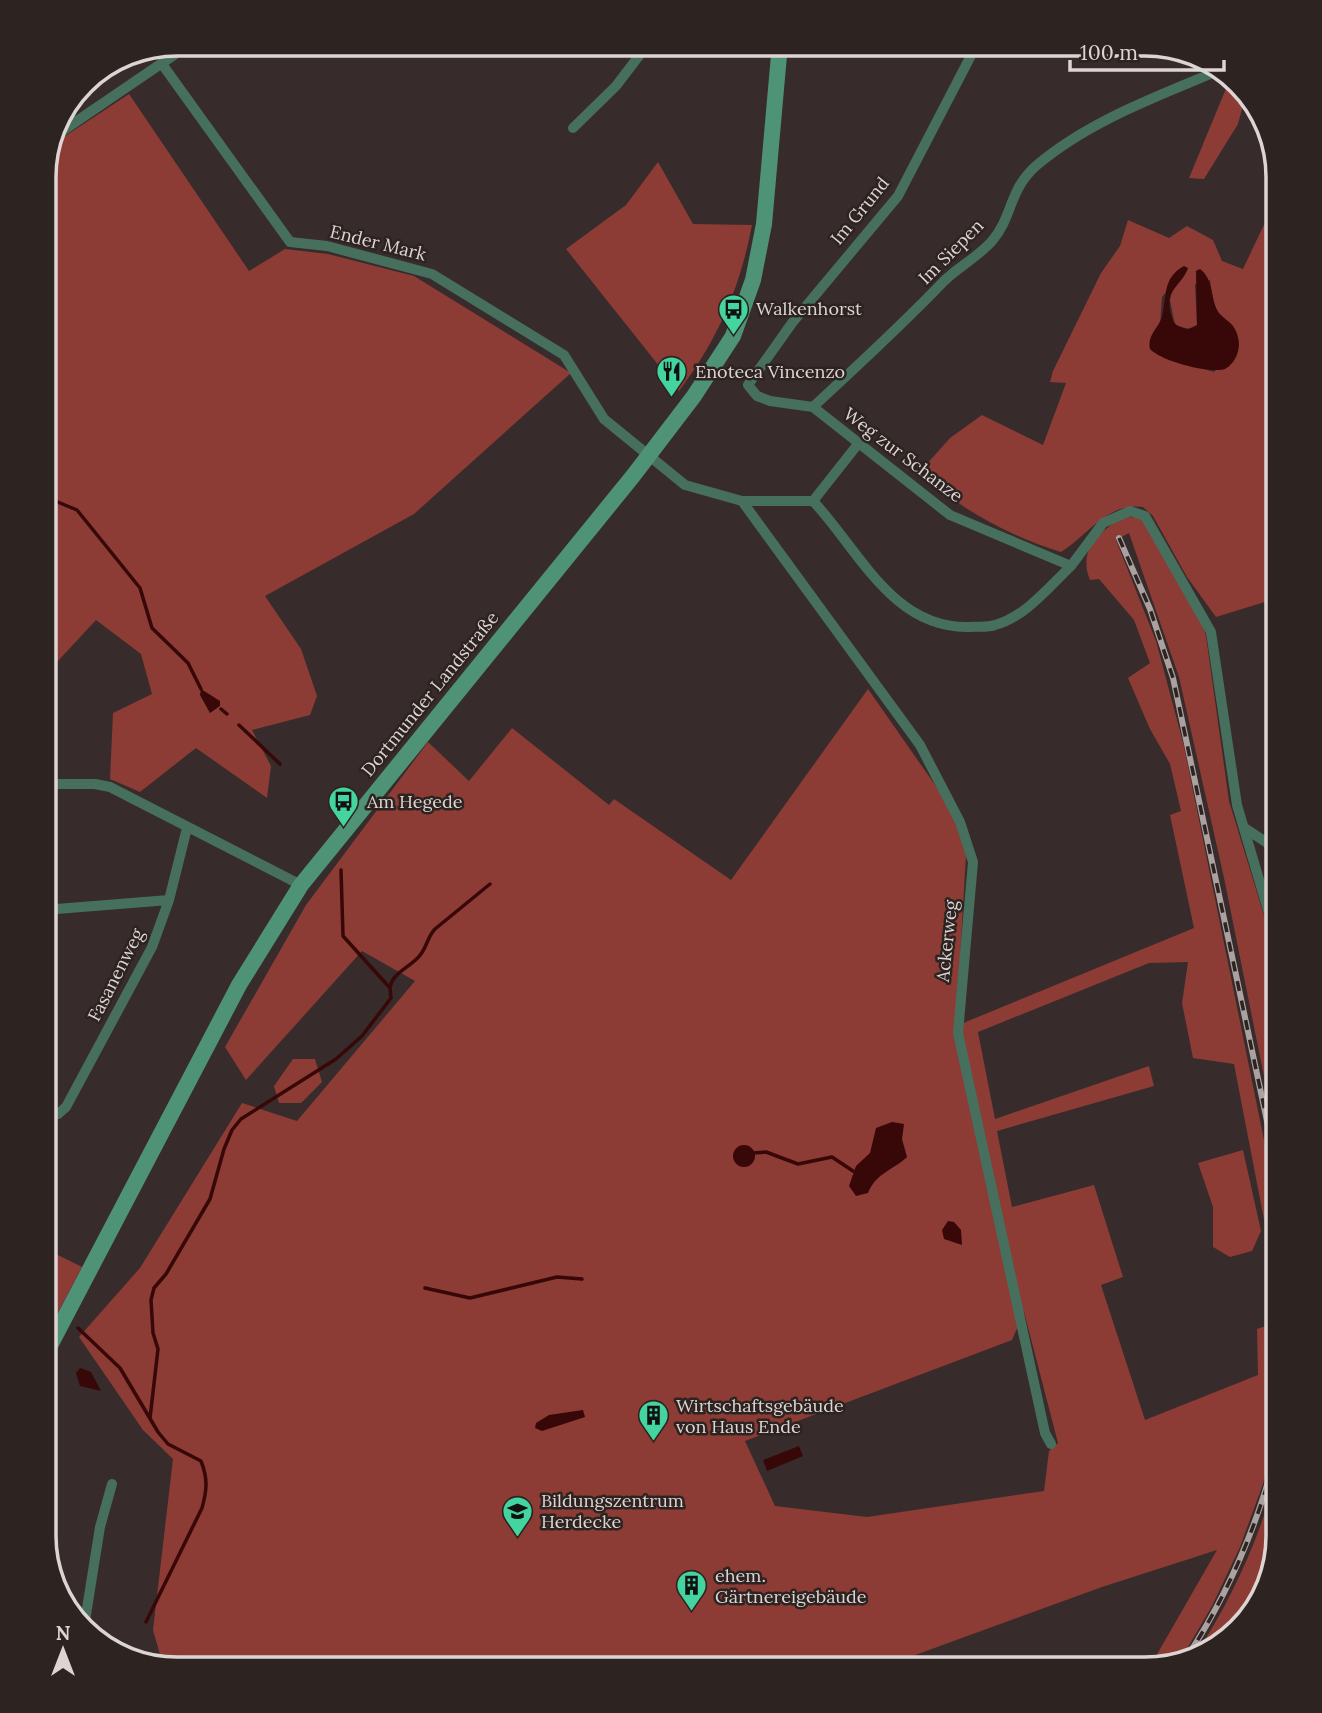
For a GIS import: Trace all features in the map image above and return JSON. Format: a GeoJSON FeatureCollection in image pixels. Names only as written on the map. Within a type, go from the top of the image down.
{"type":"FeatureCollection","features":[{"type":"Feature","properties":{"kind":"main road","name":"Dortmunder Landstraße"},"geometry":{"type":"LineString","coordinates":[[56,1326],[239,985],[301,885],[649,454],[694,396],[733,336],[753,280],[764,224],[779,56]]}},
{"type":"Feature","properties":{"kind":"street"},"geometry":{"type":"LineString","coordinates":[[66,129],[173,56]]}},
{"type":"Feature","properties":{"kind":"street"},"geometry":{"type":"LineString","coordinates":[[573,128],[617,86],[639,56]]}},
{"type":"Feature","properties":{"kind":"street","name":"Im Grund"},"geometry":{"type":"LineString","coordinates":[[813,407],[770,401],[757,396],[748,385],[792,323],[898,195],[971,56]]}},
{"type":"Feature","properties":{"kind":"street","name":"Ender Mark"},"geometry":{"type":"LineString","coordinates":[[162,64],[290,242],[327,246],[432,274],[564,355],[604,419],[685,485],[742,501],[813,501]]}},
{"type":"Feature","properties":{"kind":"street","name":"Im Siepen"},"geometry":{"type":"LineString","coordinates":[[813,407],[924,305],[944,281],[992,241],[1008,215],[1016,187],[1037,165],[1140,103],[1209,74]]}},
{"type":"Feature","properties":{"kind":"street","name":"Weg zur Schanze"},"geometry":{"type":"LineString","coordinates":[[813,407],[950,515],[1071,566]]}},
{"type":"Feature","properties":{"kind":"street"},"geometry":{"type":"LineString","coordinates":[[858,444],[813,501],[892,598],[930,623],[952,627],[994,626],[1028,606],[1071,566],[1092,533],[1113,516],[1136,512],[1149,522],[1211,632],[1237,805],[1266,906]]}},
{"type":"Feature","properties":{"kind":"street","name":"Ackerweg"},"geometry":{"type":"LineString","coordinates":[[742,501],[920,745],[960,822],[973,862],[958,1033],[1045,1433],[1051,1444]]}},
{"type":"Feature","properties":{"kind":"street"},"geometry":{"type":"LineString","coordinates":[[56,785],[95,783],[110,787],[301,885]]}},
{"type":"Feature","properties":{"kind":"street","name":"Fasanenweg"},"geometry":{"type":"LineString","coordinates":[[56,1115],[66,1107],[152,947],[169,900],[187,828]]}},
{"type":"Feature","properties":{"kind":"street"},"geometry":{"type":"LineString","coordinates":[[1246,829],[1266,842]]}},
{"type":"Feature","properties":{"kind":"street"},"geometry":{"type":"LineString","coordinates":[[56,909],[169,900]]}},
{"type":"Feature","properties":{"kind":"street"},"geometry":{"type":"LineString","coordinates":[[86,1615],[100,1527],[112,1485]]}},
{"type":"Feature","properties":{"kind":"shaded area"},"geometry":{"type":"Polygon","coordinates":[[[1226,87],[1243,106],[1238,124],[1204,179],[1189,178],[1226,87]]]}},
{"type":"Feature","properties":{"kind":"shaded area"},"geometry":{"type":"Polygon","coordinates":[[[129,94],[249,271],[285,249],[328,254],[414,276],[571,373],[414,514],[265,596],[301,649],[317,696],[310,715],[252,730],[271,766],[267,798],[196,748],[140,792],[110,779],[113,713],[152,694],[141,654],[96,620],[56,663],[56,169],[63,137],[129,94]]]}},
{"type":"Feature","properties":{"kind":"shaded area"},"geometry":{"type":"Polygon","coordinates":[[[658,162],[693,224],[752,225],[741,270],[726,312],[705,352],[679,391],[566,249],[626,205],[658,162]]]}},
{"type":"Feature","properties":{"kind":"shaded area"},"geometry":{"type":"Polygon","coordinates":[[[1128,220],[1169,238],[1187,226],[1213,240],[1222,261],[1243,269],[1266,220],[1266,602],[1216,617],[1187,577],[1153,516],[1143,507],[1131,507],[1109,515],[1061,552],[1022,538],[986,520],[918,474],[950,438],[982,415],[1043,445],[1066,383],[1050,382],[1053,371],[1101,273],[1120,246],[1128,220]],[[1187,268],[1162,297],[1158,355],[1214,372],[1239,346],[1233,328],[1216,308],[1210,280],[1195,284],[1197,325],[1188,329],[1175,325],[1170,300],[1172,289],[1187,268]]]}},
{"type":"Feature","properties":{"kind":"shaded area"},"geometry":{"type":"Polygon","coordinates":[[[1184,266],[1188,268],[1170,299],[1173,321],[1186,329],[1197,325],[1196,271],[1200,269],[1210,283],[1217,310],[1233,326],[1238,337],[1237,355],[1225,369],[1208,370],[1186,365],[1164,358],[1150,349],[1151,336],[1162,317],[1169,282],[1184,266]]]}},
{"type":"Feature","properties":{"kind":"shaded area"},"geometry":{"type":"Polygon","coordinates":[[[1125,516],[1142,519],[1202,622],[1206,636],[1229,801],[1266,922],[1266,1086],[1224,878],[1179,677],[1129,533],[1116,540],[1156,641],[1184,746],[1266,1150],[1266,1230],[1234,1064],[1193,1058],[1182,1003],[1188,962],[1149,963],[978,1032],[995,1119],[1149,1066],[1154,1086],[997,1131],[1012,1207],[1094,1185],[1123,1277],[1101,1285],[1145,1420],[1258,1375],[1257,1329],[1266,1326],[1266,1472],[1263,1484],[1240,1547],[1212,1606],[1187,1649],[1155,1656],[1217,1550],[1102,1587],[910,1657],[160,1656],[153,1630],[173,1459],[143,1430],[79,1337],[140,1268],[242,1103],[297,1121],[415,981],[362,951],[246,1080],[225,1047],[306,905],[428,742],[469,781],[512,728],[609,805],[614,799],[731,880],[868,689],[940,792],[953,815],[966,856],[956,1026],[1194,928],[1170,815],[1181,811],[1170,764],[1150,729],[1128,678],[1150,663],[1134,620],[1099,579],[1090,580],[1087,569],[1089,550],[1100,534],[1125,516]],[[1024,1312],[1012,1340],[745,1441],[775,1506],[867,1517],[1044,1491],[1049,1451],[1058,1443],[1024,1312]]]}},
{"type":"Feature","properties":{"kind":"shaded area"},"geometry":{"type":"Polygon","coordinates":[[[201,689],[220,701],[220,706],[210,713],[200,695],[201,689]]]}},
{"type":"Feature","properties":{"kind":"shaded area"},"geometry":{"type":"Polygon","coordinates":[[[293,1059],[315,1059],[322,1082],[301,1103],[279,1103],[274,1086],[293,1059]]]}},
{"type":"Feature","properties":{"kind":"shaded area"},"geometry":{"type":"Polygon","coordinates":[[[892,1122],[904,1124],[902,1139],[907,1157],[880,1176],[868,1193],[856,1196],[849,1186],[856,1166],[870,1153],[876,1128],[892,1122]]]}},
{"type":"Feature","properties":{"kind":"shaded area"},"geometry":{"type":"Polygon","coordinates":[[[744,1145],[754,1152],[755,1156],[748,1166],[744,1167],[734,1160],[733,1156],[740,1146],[744,1145]]]}},
{"type":"Feature","properties":{"kind":"shaded area"},"geometry":{"type":"Polygon","coordinates":[[[1243,1150],[1261,1231],[1252,1251],[1230,1257],[1213,1247],[1213,1207],[1198,1163],[1243,1150]]]}},
{"type":"Feature","properties":{"kind":"shaded area"},"geometry":{"type":"Polygon","coordinates":[[[948,1221],[954,1222],[961,1230],[962,1245],[944,1239],[942,1230],[948,1221]]]}},
{"type":"Feature","properties":{"kind":"shaded area"},"geometry":{"type":"Polygon","coordinates":[[[56,1254],[82,1267],[56,1316],[56,1254]]]}},
{"type":"Feature","properties":{"kind":"shaded area"},"geometry":{"type":"Polygon","coordinates":[[[80,1368],[91,1372],[101,1391],[80,1386],[76,1373],[80,1368]]]}},
{"type":"Feature","properties":{"kind":"shaded area"},"geometry":{"type":"Polygon","coordinates":[[[583,1410],[585,1417],[542,1431],[535,1428],[536,1423],[549,1415],[583,1410]]]}},
{"type":"Feature","properties":{"kind":"shaded area"},"geometry":{"type":"Polygon","coordinates":[[[799,1446],[803,1456],[767,1471],[763,1460],[799,1446]]]}},
{"type":"Feature","properties":{"kind":"shaded area"},"geometry":{"type":"Polygon","coordinates":[[[1266,1509],[1265,1552],[1257,1582],[1231,1622],[1203,1643],[1245,1564],[1266,1509]]]}},
{"type":"Feature","properties":{"kind":"waterway"},"geometry":{"type":"LineString","coordinates":[[56,501],[77,510],[140,588],[152,628],[188,663],[201,689]]}},
{"type":"Feature","properties":{"kind":"waterway"},"geometry":{"type":"LineString","coordinates":[[221,709],[227,714]]}},
{"type":"Feature","properties":{"kind":"waterway"},"geometry":{"type":"LineString","coordinates":[[239,725],[280,764]]}},
{"type":"Feature","properties":{"kind":"waterway"},"geometry":{"type":"LineString","coordinates":[[150,1418],[158,1349],[153,1333],[151,1300],[154,1288],[166,1274],[210,1199],[232,1130],[241,1119],[336,1059],[362,1036],[391,998],[390,988],[343,936],[341,870]]}},
{"type":"Feature","properties":{"kind":"waterway"},"geometry":{"type":"LineString","coordinates":[[390,988],[394,978],[421,954],[435,929],[490,884]]}},
{"type":"Feature","properties":{"kind":"waterway"},"geometry":{"type":"LineString","coordinates":[[753,1153],[766,1152],[798,1164],[832,1157],[853,1171]]}},
{"type":"Feature","properties":{"kind":"waterway"},"geometry":{"type":"LineString","coordinates":[[425,1288],[470,1298],[557,1277],[582,1279]]}},
{"type":"Feature","properties":{"kind":"waterway"},"geometry":{"type":"LineString","coordinates":[[78,1328],[120,1368],[168,1444],[201,1461],[205,1473],[206,1490],[202,1508],[146,1622]]}},
{"type":"Feature","properties":{"kind":"railway"},"geometry":{"type":"LineString","coordinates":[[1119,538],[1150,609],[1173,678],[1266,1116]]}},
{"type":"Feature","properties":{"kind":"railway"},"geometry":{"type":"LineString","coordinates":[[1193,1647],[1217,1607],[1242,1555],[1266,1488]]}},
{"type":"Feature","properties":{"kind":"place","name":"Walkenhorst"},"geometry":{"type":"Point","coordinates":[733,336]}},
{"type":"Feature","properties":{"kind":"place","name":"Enoteca Vincenzo"},"geometry":{"type":"Point","coordinates":[672,399]}},
{"type":"Feature","properties":{"kind":"place","name":"Am Hegede"},"geometry":{"type":"Point","coordinates":[344,829]}},
{"type":"Feature","properties":{"kind":"place","name":"Wirtschaftsgebäude von Haus Ende"},"geometry":{"type":"Point","coordinates":[653,1443]}},
{"type":"Feature","properties":{"kind":"place","name":"Bildungszentrum Herdecke"},"geometry":{"type":"Point","coordinates":[518,1538]}},
{"type":"Feature","properties":{"kind":"place","name":"ehem. Gärtnereigebäude"},"geometry":{"type":"Point","coordinates":[692,1613]}}]}
